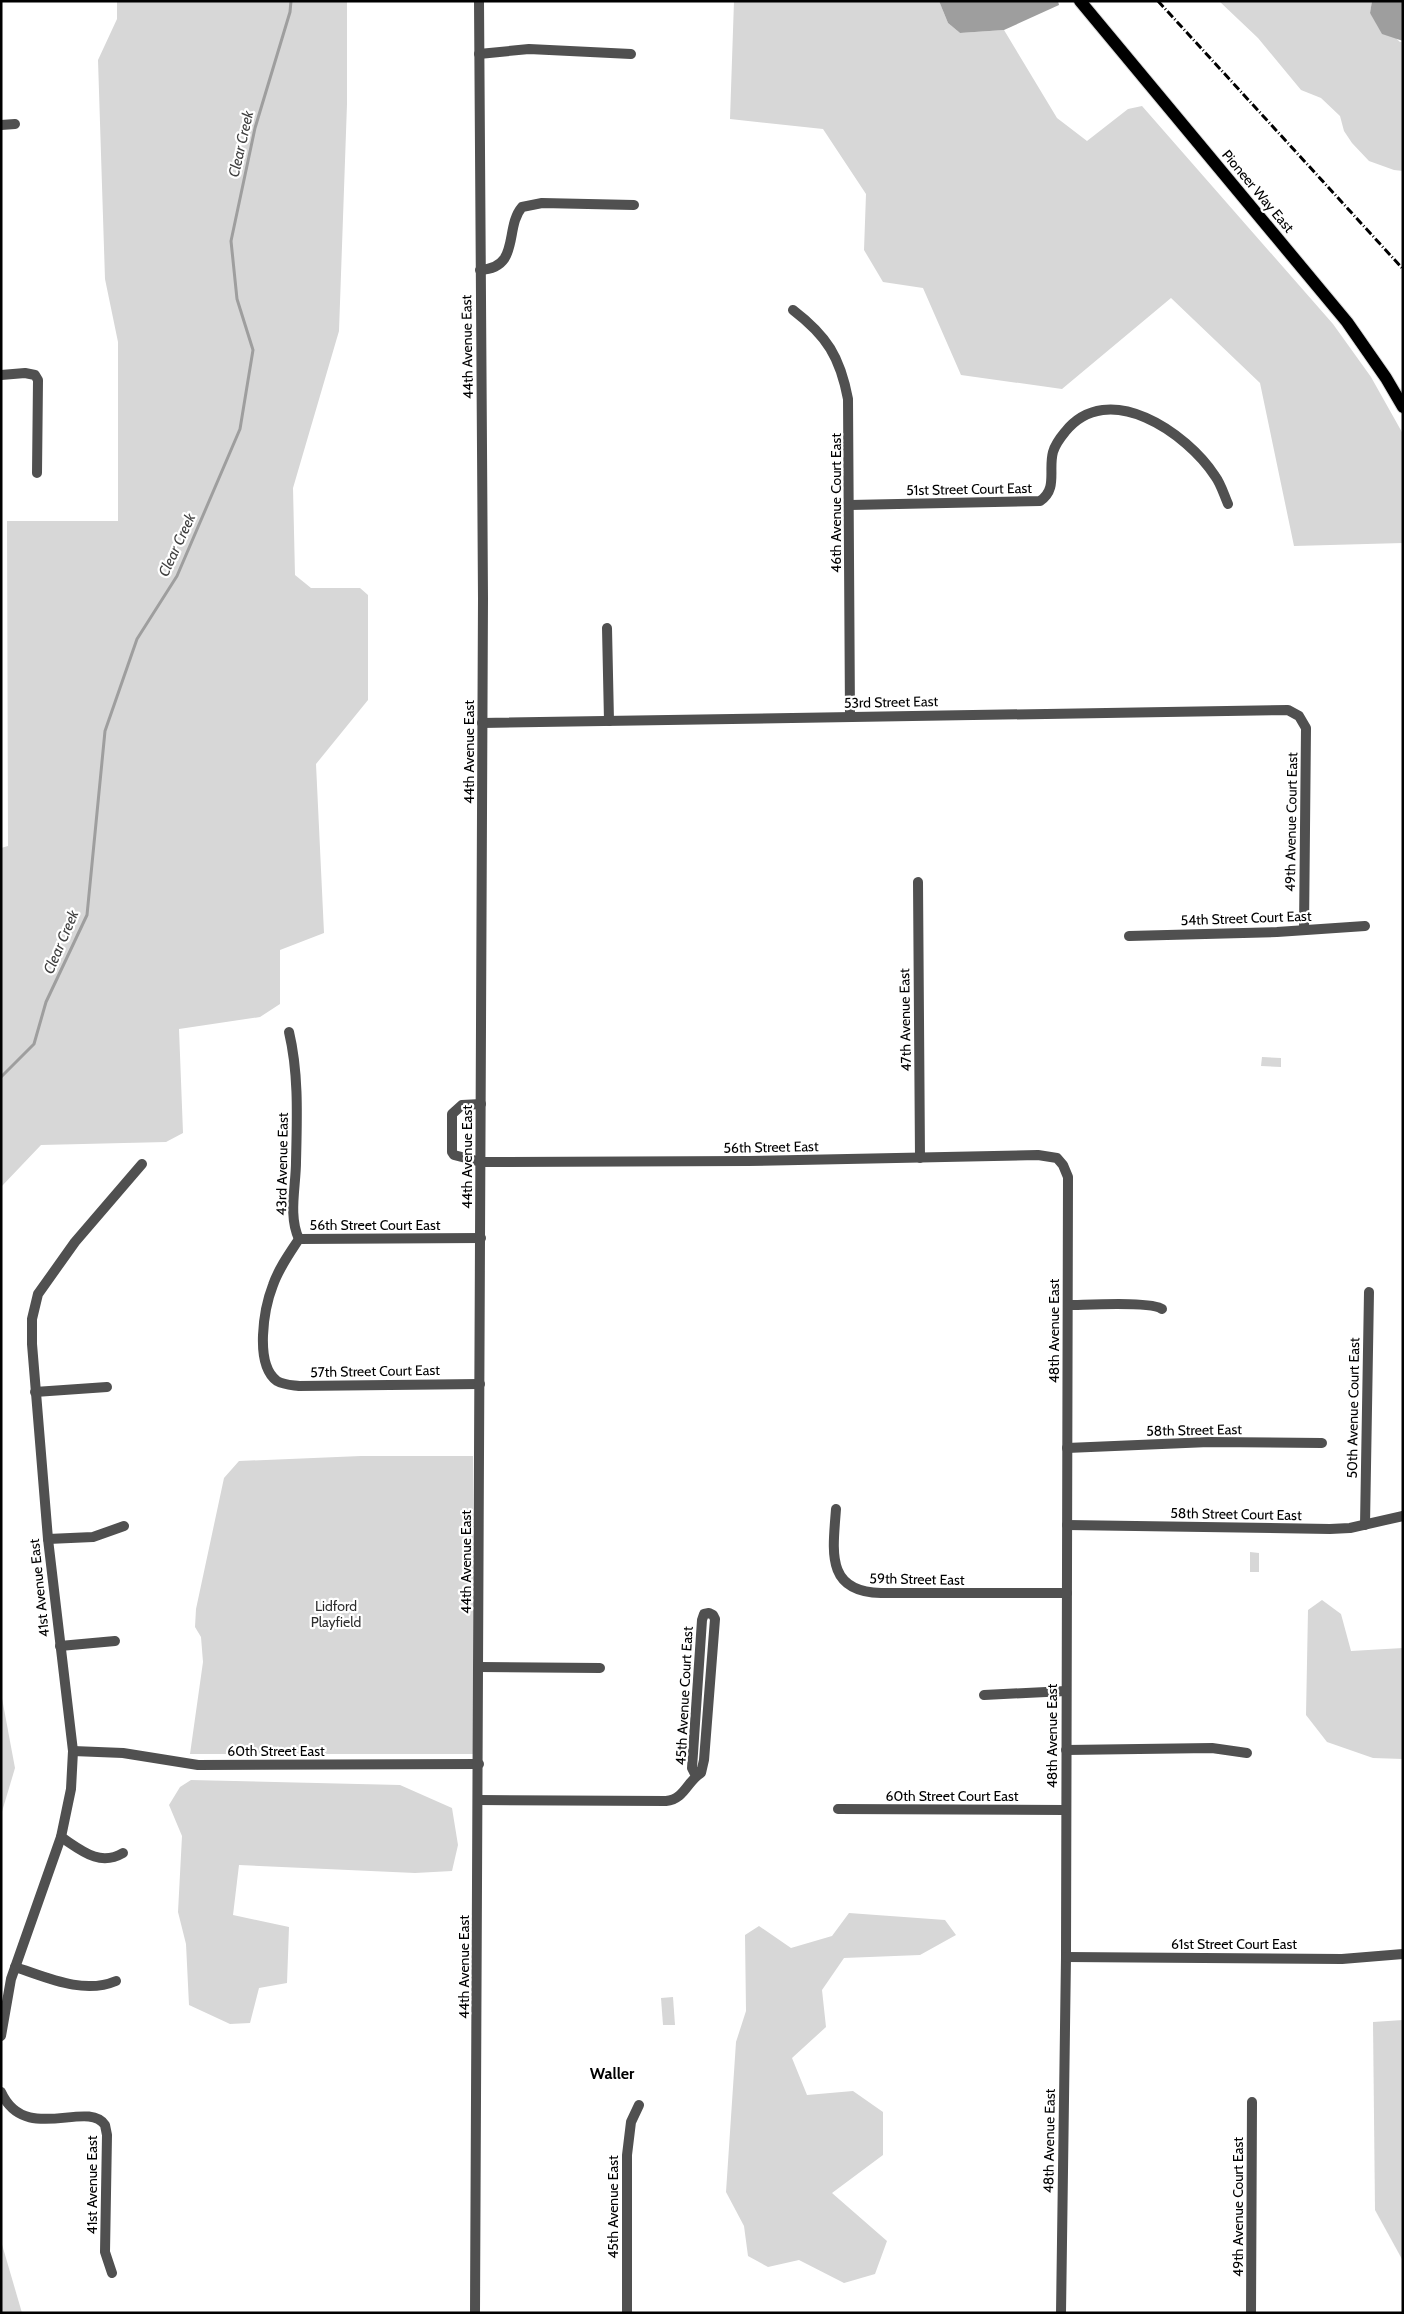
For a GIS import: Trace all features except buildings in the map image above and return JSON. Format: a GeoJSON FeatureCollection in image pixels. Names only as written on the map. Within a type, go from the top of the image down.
{"type":"FeatureCollection","features":[{"type":"Feature","properties":{"kind":"main road","name":"Pioneer Way East"},"geometry":{"type":"LineString","coordinates":[[1080,1],[1347,322],[1382,372],[1403,407]]}},
{"type":"Feature","properties":{"kind":"street","name":"44th Avenue East"},"geometry":{"type":"LineString","coordinates":[[475,2313],[479,1800],[482,723],[479,1]]}},
{"type":"Feature","properties":{"kind":"street"},"geometry":{"type":"LineString","coordinates":[[479,54],[529,49],[631,54]]}},
{"type":"Feature","properties":{"kind":"street"},"geometry":{"type":"LineString","coordinates":[[1,125],[15,124]]}},
{"type":"Feature","properties":{"kind":"street"},"geometry":{"type":"LineString","coordinates":[[480,270],[491,269],[502,262],[522,207],[542,203],[634,205]]}},
{"type":"Feature","properties":{"kind":"street","name":"46th Avenue Court East"},"geometry":{"type":"LineString","coordinates":[[792,310],[821,333],[841,370],[849,410],[850,716]]}},
{"type":"Feature","properties":{"kind":"street"},"geometry":{"type":"LineString","coordinates":[[1,375],[28,373],[35,375],[38,380],[37,473]]}},
{"type":"Feature","properties":{"kind":"street","name":"51st Street Court East"},"geometry":{"type":"LineString","coordinates":[[850,505],[1040,502],[1051,489],[1053,454],[1065,432],[1084,416],[1096,412],[1118,410],[1145,417],[1182,440],[1216,476],[1228,504]]}},
{"type":"Feature","properties":{"kind":"street"},"geometry":{"type":"LineString","coordinates":[[607,628],[609,721]]}},
{"type":"Feature","properties":{"kind":"street","name":"53rd Street East"},"geometry":{"type":"LineString","coordinates":[[482,723],[1237,710],[1288,710],[1299,716]]}},
{"type":"Feature","properties":{"kind":"street","name":"49th Avenue Court East"},"geometry":{"type":"LineString","coordinates":[[1299,716],[1306,728],[1304,930]]}},
{"type":"Feature","properties":{"kind":"street","name":"47th Avenue East"},"geometry":{"type":"LineString","coordinates":[[918,882],[920,1158]]}},
{"type":"Feature","properties":{"kind":"street","name":"54th Street Court East"},"geometry":{"type":"LineString","coordinates":[[1129,936],[1365,926]]}},
{"type":"Feature","properties":{"kind":"street","name":"43rd Avenue East"},"geometry":{"type":"LineString","coordinates":[[289,1032],[298,1109],[294,1210],[296,1231],[299,1238]]}},
{"type":"Feature","properties":{"kind":"street"},"geometry":{"type":"LineString","coordinates":[[481,1104],[462,1105],[452,1114],[452,1152],[454,1155],[481,1162]]}},
{"type":"Feature","properties":{"kind":"street","name":"56th Street East"},"geometry":{"type":"LineString","coordinates":[[481,1162],[920,1158],[1038,1155],[1051,1156],[1060,1162]]}},
{"type":"Feature","properties":{"kind":"street","name":"48th Avenue East"},"geometry":{"type":"LineString","coordinates":[[1060,1162],[1068,1177],[1066,1957],[1061,2313]]}},
{"type":"Feature","properties":{"kind":"street","name":"41st Avenue East"},"geometry":{"type":"LineString","coordinates":[[1,2036],[15,1966],[52,1868],[61,1837],[71,1789],[73,1751],[48,1539],[35,1392],[32,1319],[38,1294],[76,1242],[142,1164]]}},
{"type":"Feature","properties":{"kind":"street","name":"56th Street Court East"},"geometry":{"type":"LineString","coordinates":[[299,1238],[481,1238]]}},
{"type":"Feature","properties":{"kind":"street","name":"57th Street Court East"},"geometry":{"type":"LineString","coordinates":[[299,1238],[281,1267],[265,1312],[264,1350],[273,1377],[285,1384],[300,1386],[480,1384]]}},
{"type":"Feature","properties":{"kind":"street","name":"50th Avenue Court East"},"geometry":{"type":"LineString","coordinates":[[1365,1525],[1369,1292]]}},
{"type":"Feature","properties":{"kind":"street"},"geometry":{"type":"LineString","coordinates":[[1068,1305],[1143,1305],[1157,1306],[1162,1310]]}},
{"type":"Feature","properties":{"kind":"street"},"geometry":{"type":"LineString","coordinates":[[35,1392],[107,1387]]}},
{"type":"Feature","properties":{"kind":"street","name":"58th Street East"},"geometry":{"type":"LineString","coordinates":[[1067,1448],[1209,1442],[1322,1443]]}},
{"type":"Feature","properties":{"kind":"street","name":"59th Street East"},"geometry":{"type":"LineString","coordinates":[[836,1509],[834,1562],[847,1583],[857,1591],[881,1594],[1067,1593]]}},
{"type":"Feature","properties":{"kind":"street","name":"58th Street Court East"},"geometry":{"type":"LineString","coordinates":[[1067,1525],[1330,1530],[1365,1525],[1403,1516]]}},
{"type":"Feature","properties":{"kind":"street"},"geometry":{"type":"LineString","coordinates":[[48,1539],[93,1537],[124,1526]]}},
{"type":"Feature","properties":{"kind":"street","name":"45th Avenue Court East"},"geometry":{"type":"LineString","coordinates":[[479,1800],[666,1801],[682,1794],[696,1776],[701,1773],[705,1749],[715,1619],[713,1614],[709,1612],[704,1614],[702,1620],[692,1768],[696,1776]]}},
{"type":"Feature","properties":{"kind":"street"},"geometry":{"type":"LineString","coordinates":[[60,1646],[115,1641]]}},
{"type":"Feature","properties":{"kind":"street"},"geometry":{"type":"LineString","coordinates":[[479,1668],[600,1668]]}},
{"type":"Feature","properties":{"kind":"street"},"geometry":{"type":"LineString","coordinates":[[984,1695],[1066,1691]]}},
{"type":"Feature","properties":{"kind":"street"},"geometry":{"type":"LineString","coordinates":[[1066,1750],[1212,1748],[1247,1753]]}},
{"type":"Feature","properties":{"kind":"street","name":"60th Street East"},"geometry":{"type":"LineString","coordinates":[[73,1751],[123,1752],[198,1765],[479,1764]]}},
{"type":"Feature","properties":{"kind":"street","name":"60th Street Court East"},"geometry":{"type":"LineString","coordinates":[[838,1809],[1066,1810]]}},
{"type":"Feature","properties":{"kind":"street"},"geometry":{"type":"LineString","coordinates":[[61,1837],[92,1857],[100,1859],[116,1857],[123,1853]]}},
{"type":"Feature","properties":{"kind":"street","name":"61st Street Court East"},"geometry":{"type":"LineString","coordinates":[[1066,1957],[1342,1959],[1403,1954]]}},
{"type":"Feature","properties":{"kind":"street"},"geometry":{"type":"LineString","coordinates":[[15,1966],[58,1981],[76,1985],[104,1985],[116,1981]]}},
{"type":"Feature","properties":{"kind":"street","name":"41st Avenue East"},"geometry":{"type":"LineString","coordinates":[[1,2092],[8,2104],[24,2117],[94,2118],[105,2125],[107,2135],[105,2252],[112,2273]]}},
{"type":"Feature","properties":{"kind":"street","name":"49th Avenue Court East"},"geometry":{"type":"LineString","coordinates":[[1251,2313],[1252,2102]]}},
{"type":"Feature","properties":{"kind":"street","name":"45th Avenue East"},"geometry":{"type":"LineString","coordinates":[[627,2313],[627,2155],[631,2122],[639,2104]]}},
{"type":"Feature","properties":{"kind":"green space"},"geometry":{"type":"Polygon","coordinates":[[[117,1],[347,1],[347,104],[339,331],[293,488],[295,575],[311,588],[360,588],[368,595],[368,700],[316,764],[324,933],[280,950],[280,1004],[260,1017],[179,1029],[183,1133],[166,1142],[41,1145],[1,1187],[1,848],[8,846],[7,521],[118,521],[118,342],[105,279],[98,60],[117,19],[117,1]]]}},
{"type":"Feature","properties":{"kind":"green space"},"geometry":{"type":"Polygon","coordinates":[[[734,1],[939,1],[948,23],[960,33],[1004,30],[1057,118],[1087,141],[1128,109],[1142,106],[1333,324],[1371,377],[1403,434],[1403,543],[1294,546],[1260,383],[1171,298],[1062,389],[961,375],[923,288],[883,282],[864,250],[866,194],[823,129],[730,119],[734,1]]]}},
{"type":"Feature","properties":{"kind":"green space"},"geometry":{"type":"Polygon","coordinates":[[[1219,1],[1372,1],[1370,13],[1400,42],[1403,41],[1403,171],[1394,170],[1369,161],[1352,143],[1344,131],[1340,116],[1321,98],[1301,90],[1258,38],[1219,1]]]}},
{"type":"Feature","properties":{"kind":"green space"},"geometry":{"type":"Polygon","coordinates":[[[1262,1057],[1281,1058],[1281,1067],[1261,1066],[1262,1057]]]}},
{"type":"Feature","properties":{"kind":"green space","name":"Lidford Playfield"},"geometry":{"type":"Polygon","coordinates":[[[361,1456],[473,1456],[473,1754],[190,1754],[203,1662],[201,1637],[195,1627],[196,1609],[224,1478],[239,1461],[361,1456]]]}},
{"type":"Feature","properties":{"kind":"green space"},"geometry":{"type":"Polygon","coordinates":[[[1250,1552],[1259,1553],[1259,1572],[1250,1572],[1250,1552]]]}},
{"type":"Feature","properties":{"kind":"green space"},"geometry":{"type":"Polygon","coordinates":[[[1322,1600],[1341,1614],[1351,1651],[1403,1648],[1403,1759],[1373,1758],[1327,1742],[1306,1715],[1308,1610],[1322,1600]]]}},
{"type":"Feature","properties":{"kind":"green space"},"geometry":{"type":"Polygon","coordinates":[[[1,1693],[15,1768],[1,1815],[1,1693]]]}},
{"type":"Feature","properties":{"kind":"green space"},"geometry":{"type":"Polygon","coordinates":[[[191,1780],[400,1785],[452,1808],[458,1845],[452,1871],[415,1873],[239,1865],[233,1915],[289,1927],[287,1983],[259,1988],[250,2023],[230,2024],[189,2005],[186,1944],[178,1912],[182,1836],[169,1805],[180,1787],[191,1780]]]}},
{"type":"Feature","properties":{"kind":"green space"},"geometry":{"type":"Polygon","coordinates":[[[849,1913],[945,1920],[956,1935],[920,1955],[844,1958],[822,1990],[826,2027],[792,2058],[807,2095],[853,2091],[883,2112],[883,2155],[832,2193],[887,2241],[875,2274],[844,2283],[799,2260],[768,2267],[748,2256],[744,2226],[726,2192],[736,2042],[746,2011],[745,1935],[759,1926],[791,1948],[832,1936],[849,1913]]]}},
{"type":"Feature","properties":{"kind":"green space"},"geometry":{"type":"Polygon","coordinates":[[[673,1997],[675,2025],[663,2025],[661,1998],[673,1997]]]}},
{"type":"Feature","properties":{"kind":"green space"},"geometry":{"type":"Polygon","coordinates":[[[1403,2020],[1403,2261],[1375,2210],[1373,2022],[1403,2020]]]}},
{"type":"Feature","properties":{"kind":"green space"},"geometry":{"type":"Polygon","coordinates":[[[1,2241],[22,2313],[1,2313],[1,2241]]]}},
{"type":"Feature","properties":{"kind":"shaded area"},"geometry":{"type":"Polygon","coordinates":[[[939,1],[1058,1],[1059,5],[1004,30],[960,33],[948,23],[939,1]]]}},
{"type":"Feature","properties":{"kind":"shaded area"},"geometry":{"type":"Polygon","coordinates":[[[1372,1],[1403,1],[1403,41],[1382,34],[1370,13],[1372,1]]]}},
{"type":"Feature","properties":{"kind":"waterway","name":"Clear Creek"},"geometry":{"type":"LineString","coordinates":[[1,1077],[34,1044],[46,1002],[87,915],[105,731],[137,639],[177,576],[240,429],[253,350],[237,299],[231,241],[255,128],[290,12],[291,1]]}},
{"type":"Feature","properties":{"kind":"railway"},"geometry":{"type":"LineString","coordinates":[[1158,1],[1403,269]]}},
{"type":"Feature","properties":{"kind":"district","name":"Waller"},"geometry":{"type":"Point","coordinates":[612,2073]}}]}
